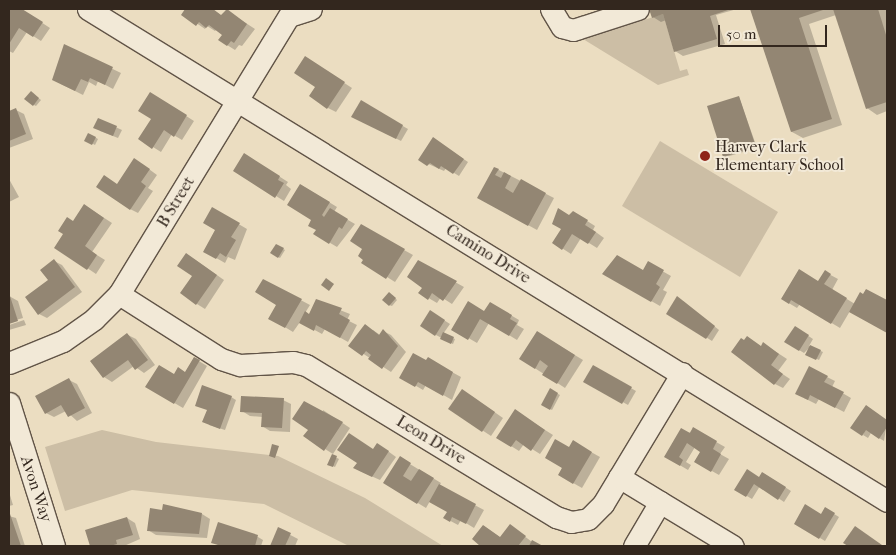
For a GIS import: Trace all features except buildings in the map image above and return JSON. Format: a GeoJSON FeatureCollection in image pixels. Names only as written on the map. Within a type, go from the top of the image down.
{"type":"FeatureCollection","features":[{"type":"Feature","properties":{"kind":"street","name":"Camino Drive"},"geometry":{"type":"LineString","coordinates":[[88,9],[682,373],[887,501]]}},
{"type":"Feature","properties":{"kind":"street","name":"B Street"},"geometry":{"type":"LineString","coordinates":[[9,362],[63,341],[94,319],[119,294],[289,16],[311,9]]}},
{"type":"Feature","properties":{"kind":"street"},"geometry":{"type":"LineString","coordinates":[[552,9],[562,27],[573,30],[638,9]]}},
{"type":"Feature","properties":{"kind":"street","name":"Leon Drive"},"geometry":{"type":"LineString","coordinates":[[119,294],[221,359],[240,365],[293,362],[306,365],[556,517],[571,522],[588,519],[603,504],[682,373]]}},
{"type":"Feature","properties":{"kind":"street","name":"Avon Way"},"geometry":{"type":"LineString","coordinates":[[9,404],[54,546]]}},
{"type":"Feature","properties":{"kind":"street"},"geometry":{"type":"LineString","coordinates":[[619,477],[733,546]]}},
{"type":"Feature","properties":{"kind":"street"},"geometry":{"type":"LineString","coordinates":[[634,546],[660,502]]}},
{"type":"Feature","properties":{"kind":"shaded area"},"geometry":{"type":"Polygon","coordinates":[[[663,14],[680,71],[687,69],[689,75],[658,85],[583,39],[663,14]]]}},
{"type":"Feature","properties":{"kind":"shaded area"},"geometry":{"type":"Polygon","coordinates":[[[660,141],[778,212],[740,277],[622,206],[660,141]]]}},
{"type":"Feature","properties":{"kind":"shaded area"},"geometry":{"type":"Polygon","coordinates":[[[102,430],[156,442],[278,456],[365,498],[443,546],[349,546],[264,504],[132,490],[65,511],[45,447],[102,430]]]}},
{"type":"Feature","properties":{"kind":"place","name":"Harvey Clark Elementary School"},"geometry":{"type":"Point","coordinates":[705,156]}}]}
